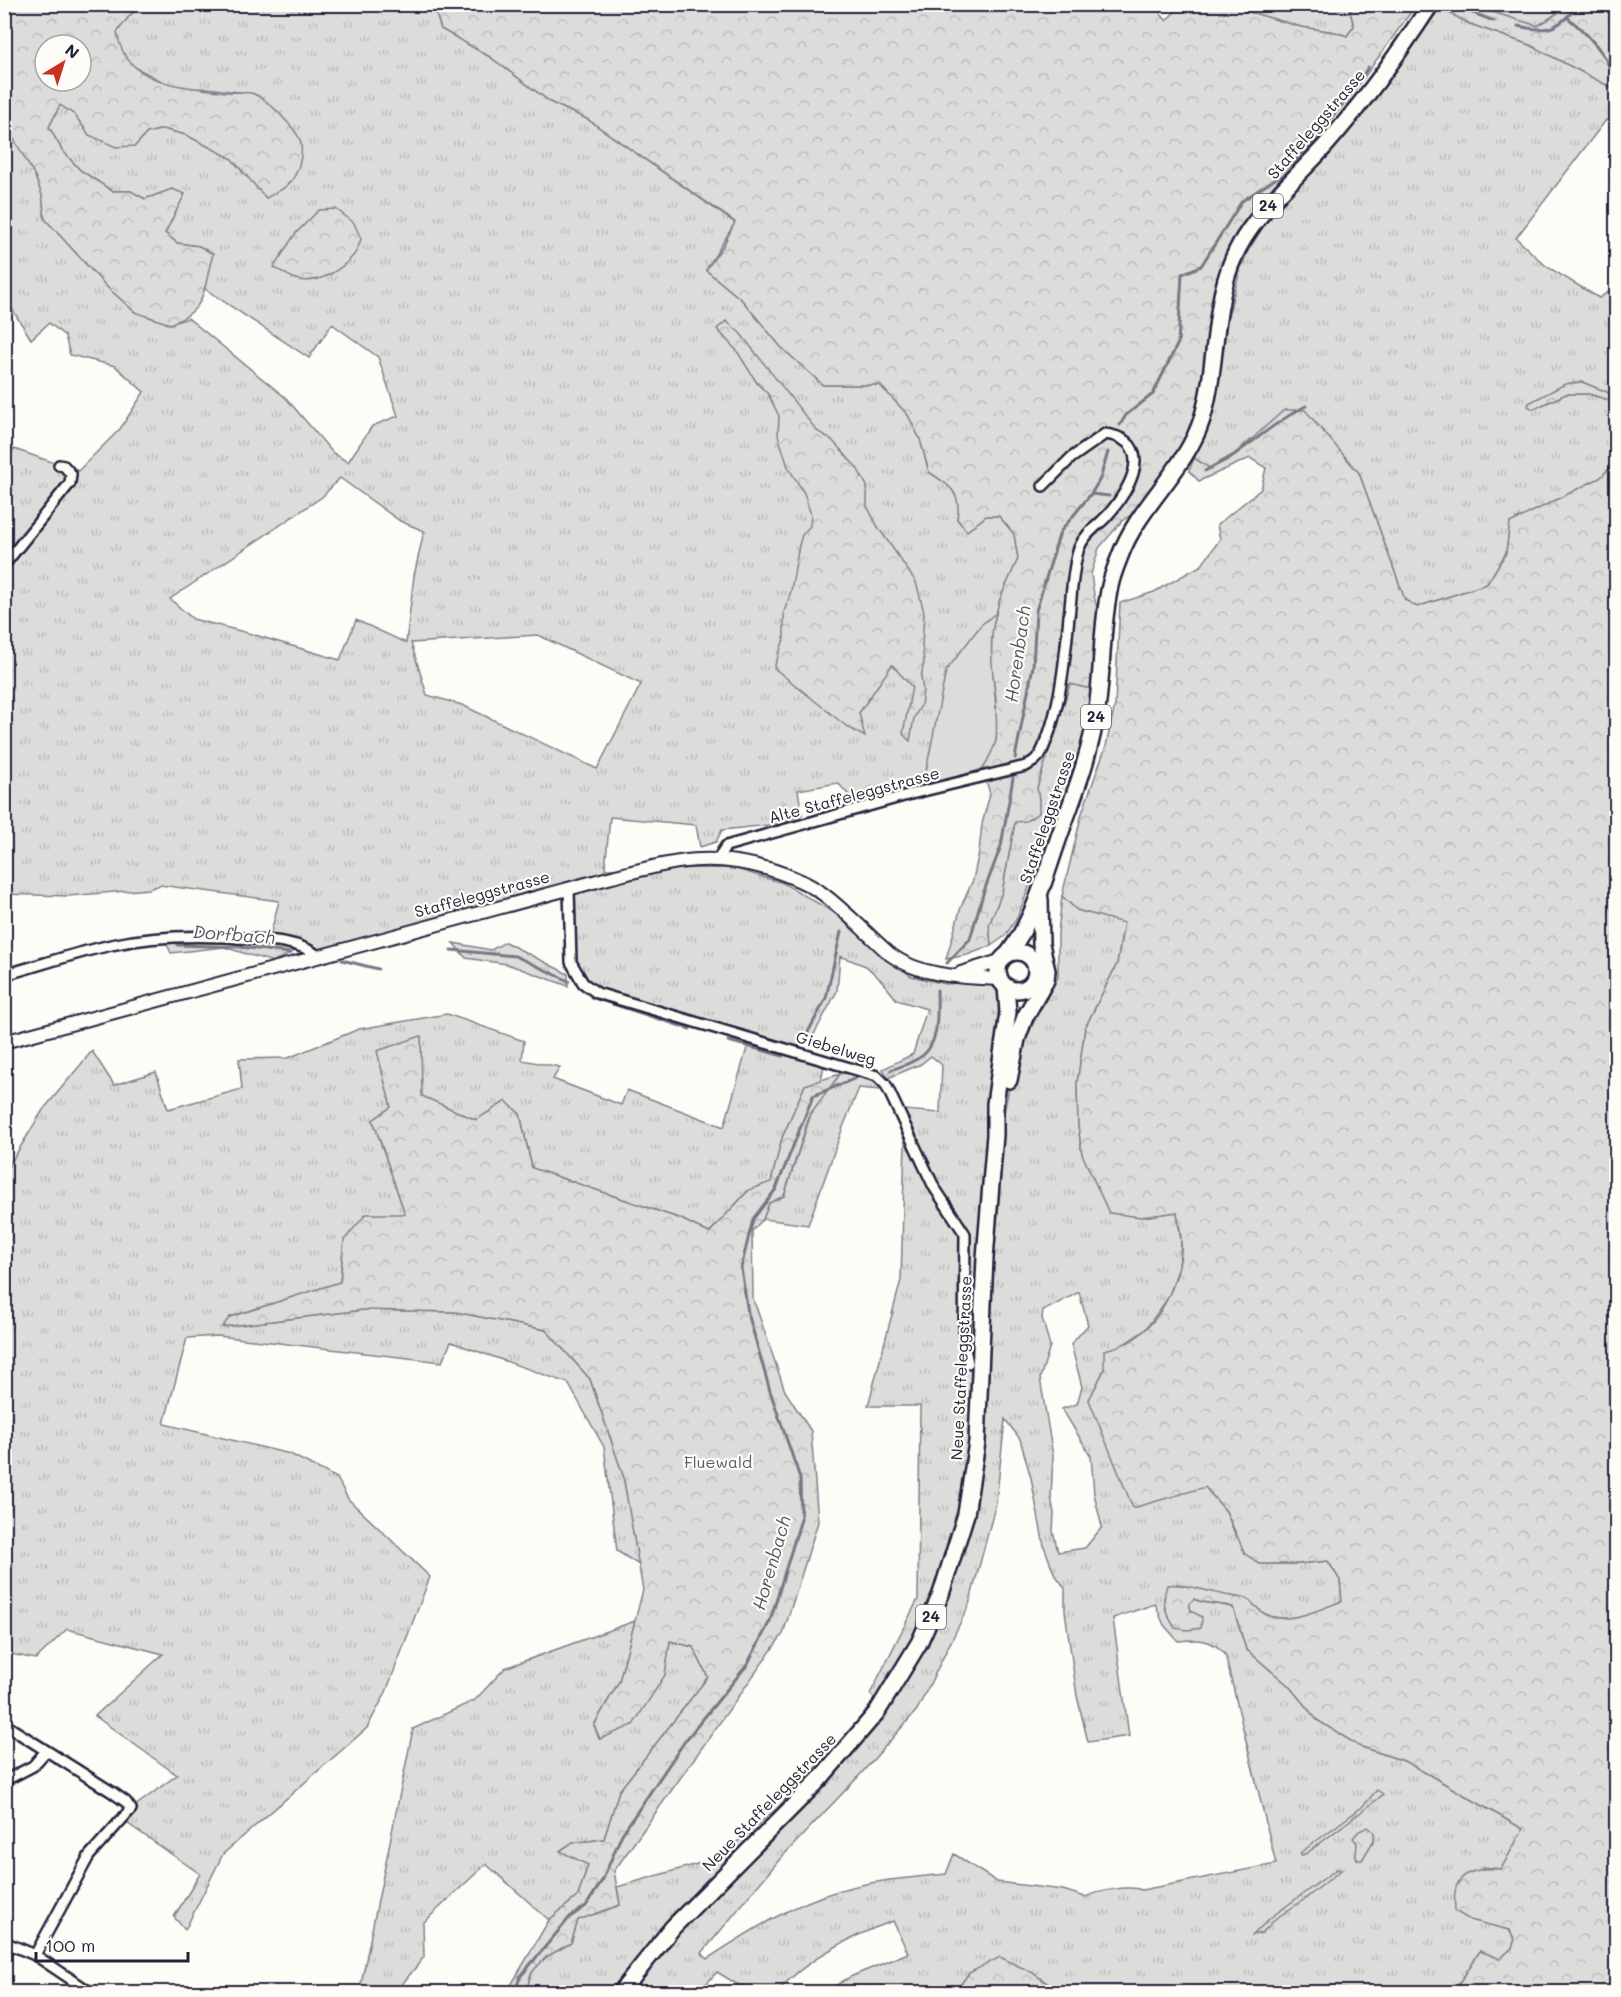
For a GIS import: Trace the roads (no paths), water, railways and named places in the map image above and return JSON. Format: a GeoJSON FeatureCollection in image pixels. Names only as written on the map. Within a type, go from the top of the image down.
{"type":"FeatureCollection","features":[{"type":"Feature","properties":{"kind":"main road","name":"Staffeleggstrasse"},"geometry":{"type":"LineString","coordinates":[[1004,957],[1032,912],[1093,737],[1110,584],[1124,545],[1188,449],[1201,421],[1210,386],[1218,320],[1228,269],[1242,240],[1255,222],[1326,144],[1391,64],[1431,4]]}},
{"type":"Feature","properties":{"kind":"main road","name":"24"},"geometry":{"type":"LineString","coordinates":[[995,1135],[1004,1106],[1017,1039],[1025,1017],[1046,980],[1047,971],[1041,944],[1040,891]]}},
{"type":"Feature","properties":{"kind":"main road","name":"Staffeleggstrasse"},"geometry":{"type":"LineString","coordinates":[[1032,912],[1033,960]]}},
{"type":"Feature","properties":{"kind":"main road"},"geometry":{"type":"LineString","coordinates":[[1022,952],[1033,960],[1035,977],[1028,987],[1015,990],[1002,983],[998,967],[1004,957],[1022,952]]}},
{"type":"Feature","properties":{"kind":"main road","name":"Neue Staffeleggstrasse"},"geometry":{"type":"LineString","coordinates":[[621,1992],[673,1927],[818,1781],[877,1712],[919,1642],[941,1594],[966,1514],[977,1442],[995,1104],[1008,1012],[1002,983]]}},
{"type":"Feature","properties":{"kind":"main road","name":"24"},"geometry":{"type":"LineString","coordinates":[[1017,1039],[1015,1026],[1017,1013],[1028,987]]}},
{"type":"Feature","properties":{"kind":"street","name":"Alte Staffeleggstrasse"},"geometry":{"type":"LineString","coordinates":[[718,859],[726,846],[911,794],[1026,766],[1034,761],[1044,747],[1063,679],[1072,591],[1080,545],[1087,534],[1106,516],[1126,488],[1134,473],[1134,452],[1126,440],[1116,435],[1105,434],[1071,458],[1043,486]]}},
{"type":"Feature","properties":{"kind":"street"},"geometry":{"type":"LineString","coordinates":[[4,565],[70,483],[71,474],[64,466],[59,465]]}},
{"type":"Feature","properties":{"kind":"street","name":"Staffeleggstrasse"},"geometry":{"type":"LineString","coordinates":[[4,1042],[666,864],[718,859],[745,862],[809,884],[836,904],[900,962],[922,971],[1002,983]]}},
{"type":"Feature","properties":{"kind":"street","name":"Giebelweg"},"geometry":{"type":"LineString","coordinates":[[569,889],[571,962],[583,983],[597,993],[877,1076],[886,1085],[934,1187],[965,1234],[964,1344],[968,1363]]}},
{"type":"Feature","properties":{"kind":"street"},"geometry":{"type":"LineString","coordinates":[[4,975],[111,945],[150,939],[216,936],[269,940],[309,949],[318,956]]}},
{"type":"Feature","properties":{"kind":"street","name":"Staffeleggstrasse"},"geometry":{"type":"LineString","coordinates":[[945,975],[970,971],[1004,957]]}},
{"type":"Feature","properties":{"kind":"street"},"geometry":{"type":"LineString","coordinates":[[4,1724],[112,1792],[126,1802],[131,1809],[88,1856],[35,1955]]}},
{"type":"Feature","properties":{"kind":"street"},"geometry":{"type":"LineString","coordinates":[[4,1780],[33,1766],[46,1751]]}},
{"type":"Feature","properties":{"kind":"street"},"geometry":{"type":"LineString","coordinates":[[4,1792],[4,1800]]}},
{"type":"Feature","properties":{"kind":"street"},"geometry":{"type":"LineString","coordinates":[[4,1942],[35,1955],[90,1992]]}},
{"type":"Feature","properties":{"kind":"waterway"},"geometry":{"type":"LineString","coordinates":[[1450,4],[1494,21]]}},
{"type":"Feature","properties":{"kind":"waterway"},"geometry":{"type":"LineString","coordinates":[[1518,26],[1538,29],[1552,27],[1565,19],[1578,4]]}},
{"type":"Feature","properties":{"kind":"waterway"},"geometry":{"type":"LineString","coordinates":[[1568,18],[1596,45],[1616,76]]}},
{"type":"Feature","properties":{"kind":"waterway"},"geometry":{"type":"LineString","coordinates":[[1289,167],[1316,139],[1368,67]]}},
{"type":"Feature","properties":{"kind":"waterway"},"geometry":{"type":"LineString","coordinates":[[1120,425],[1126,415],[1153,394],[1178,343],[1182,274],[1201,266],[1242,201],[1281,175]]}},
{"type":"Feature","properties":{"kind":"waterway"},"geometry":{"type":"LineString","coordinates":[[1205,471],[1234,455],[1306,406]]}},
{"type":"Feature","properties":{"kind":"waterway","name":"Horenbach"},"geometry":{"type":"LineString","coordinates":[[1015,758],[1033,666],[1036,611],[1060,532],[1091,494],[1100,479],[1108,452]]}},
{"type":"Feature","properties":{"kind":"waterway"},"geometry":{"type":"LineString","coordinates":[[1091,494],[1109,496]]}},
{"type":"Feature","properties":{"kind":"waterway","name":"Horenbach"},"geometry":{"type":"LineString","coordinates":[[947,963],[970,939],[983,894],[1001,846],[1013,778]]}},
{"type":"Feature","properties":{"kind":"waterway","name":"Dorfbach"},"geometry":{"type":"LineString","coordinates":[[806,1036],[826,998],[841,932]]}},
{"type":"Feature","properties":{"kind":"waterway","name":"Dorfbach"},"geometry":{"type":"LineString","coordinates":[[177,945],[240,947],[290,953]]}},
{"type":"Feature","properties":{"kind":"waterway","name":"Dorfbach"},"geometry":{"type":"LineString","coordinates":[[451,950],[515,956],[569,981]]}},
{"type":"Feature","properties":{"kind":"waterway","name":"Dorfbach"},"geometry":{"type":"LineString","coordinates":[[342,960],[378,969]]}},
{"type":"Feature","properties":{"kind":"waterway","name":"Horenbach"},"geometry":{"type":"LineString","coordinates":[[891,1070],[917,1059],[925,1054],[930,1046],[936,1029],[937,990]]}},
{"type":"Feature","properties":{"kind":"waterway","name":"Dorfbach"},"geometry":{"type":"LineString","coordinates":[[591,997],[690,1029]]}},
{"type":"Feature","properties":{"kind":"waterway","name":"Dorfbach"},"geometry":{"type":"LineString","coordinates":[[728,1041],[783,1056]]}},
{"type":"Feature","properties":{"kind":"waterway","name":"Horenbach"},"geometry":{"type":"LineString","coordinates":[[515,1992],[520,1977],[570,1917],[586,1906],[603,1879],[622,1834],[685,1741],[747,1665],[770,1621],[801,1519],[800,1478],[770,1391],[748,1313],[741,1268],[753,1219],[776,1189],[813,1096],[858,1077]]}},
{"type":"Feature","properties":{"kind":"park label","name":"Fluewald"},"geometry":{"type":"Point","coordinates":[718,1462]}}]}
